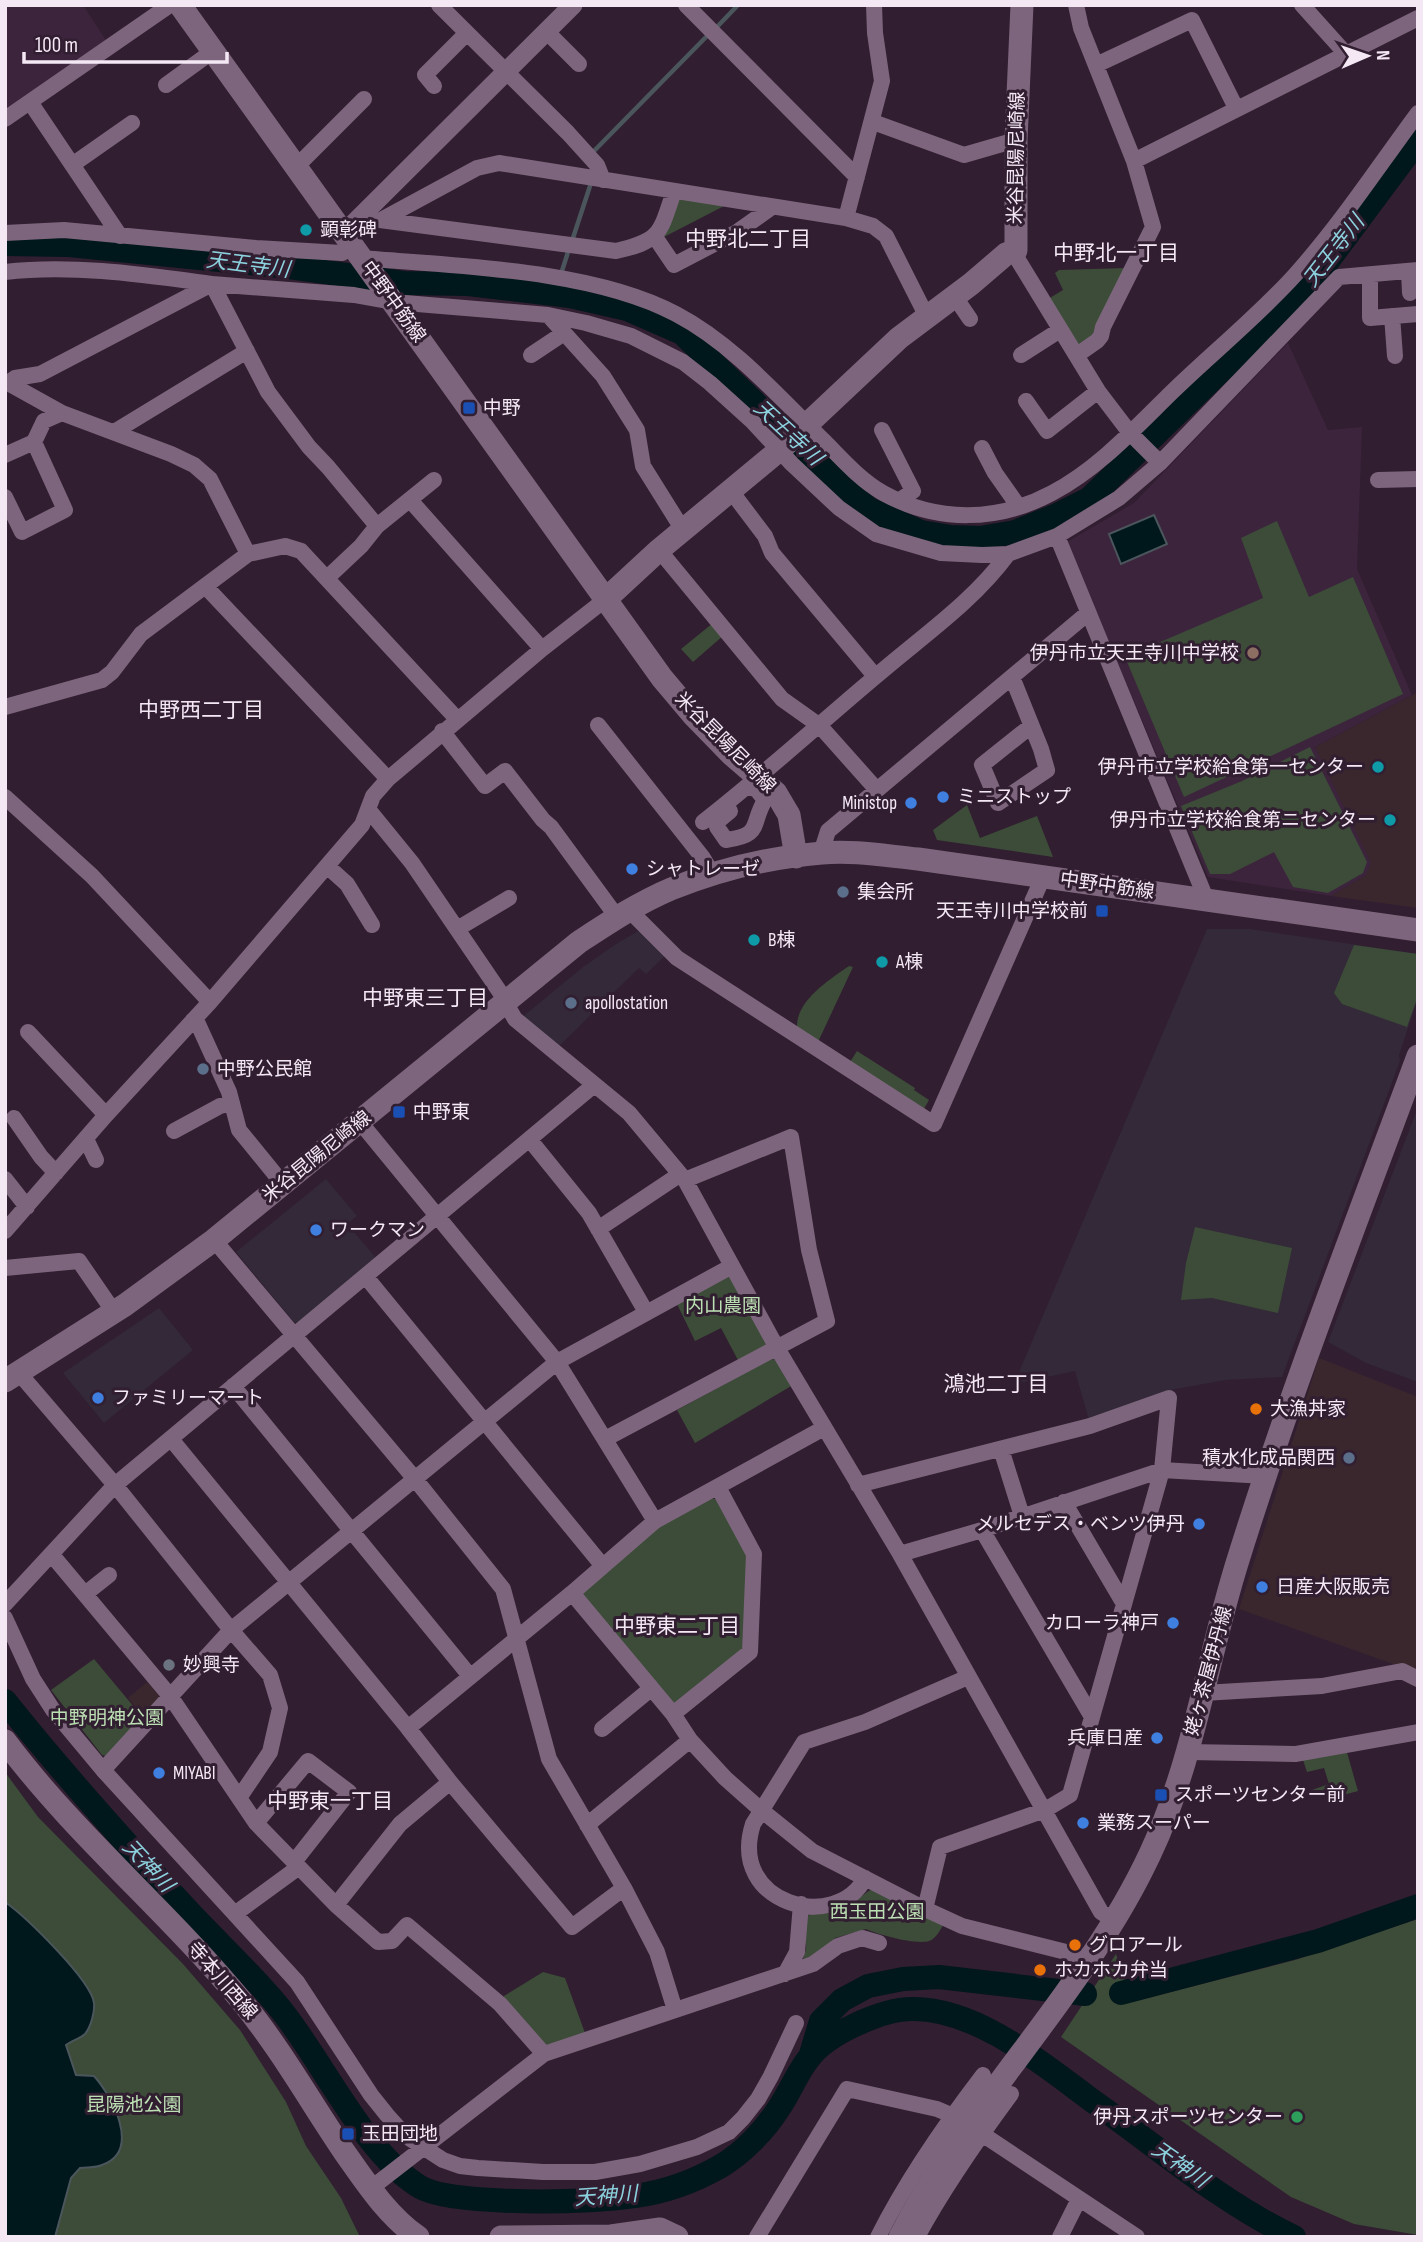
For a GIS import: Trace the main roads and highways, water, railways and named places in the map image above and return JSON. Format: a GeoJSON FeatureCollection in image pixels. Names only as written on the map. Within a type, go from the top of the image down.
{"type":"FeatureCollection","features":[{"type":"Feature","properties":{"kind":"main road","name":"中野中筋線"},"geometry":{"type":"LineString","coordinates":[[180,5],[296,167],[357,243],[391,299],[606,599]]}},
{"type":"Feature","properties":{"kind":"main road","name":"米谷昆陽尼崎線"},"geometry":{"type":"LineString","coordinates":[[12,1377],[114,1312],[214,1240],[579,942],[623,913],[671,889],[750,865],[796,857],[789,816],[776,793],[755,784],[731,754],[694,716],[662,678],[606,599],[659,550],[781,449],[899,338],[955,297],[1006,254],[1016,250],[1016,140],[1022,5]]}},
{"type":"Feature","properties":{"kind":"main road","name":"中野中筋線"},"geometry":{"type":"LineString","coordinates":[[796,857],[842,852],[918,859],[1418,930]]}},
{"type":"Feature","properties":{"kind":"main road","name":"姥ヶ茶屋伊丹線"},"geometry":{"type":"LineString","coordinates":[[900,2237],[939,2170],[1115,1921],[1150,1856],[1176,1792],[1236,1564],[1265,1476],[1418,1056]]}},
{"type":"Feature","properties":{"kind":"main road","name":"寺本川西線"},"geometry":{"type":"LineString","coordinates":[[5,1741],[47,1793],[241,2001],[277,2046],[376,2184],[397,2220],[418,2237]]}},
{"type":"Feature","properties":{"kind":"main road"},"geometry":{"type":"LineString","coordinates":[[501,2237],[665,2234]]}},
{"type":"Feature","properties":{"kind":"waterway"},"geometry":{"type":"LineString","coordinates":[[716,28],[738,5]]}},
{"type":"Feature","properties":{"kind":"waterway"},"geometry":{"type":"LineString","coordinates":[[593,152],[707,36]]}},
{"type":"Feature","properties":{"kind":"waterway","name":"天王寺川"},"geometry":{"type":"LineString","coordinates":[[5,244],[69,245],[289,267],[404,283],[468,284],[570,296],[627,309],[682,333],[869,509],[921,532],[980,538],[1015,532],[1089,499],[1313,281],[1418,140]]}},
{"type":"Feature","properties":{"kind":"waterway"},"geometry":{"type":"LineString","coordinates":[[572,241],[591,183]]}},
{"type":"Feature","properties":{"kind":"waterway"},"geometry":{"type":"LineString","coordinates":[[561,274],[569,249]]}},
{"type":"Feature","properties":{"kind":"waterway"},"geometry":{"type":"LineString","coordinates":[[555,294],[559,282]]}},
{"type":"Feature","properties":{"kind":"waterway","name":"天神川"},"geometry":{"type":"LineString","coordinates":[[5,1701],[120,1836],[272,1998],[381,2153],[420,2187],[461,2197],[558,2201],[635,2196],[679,2185],[721,2166],[753,2140],[783,2102],[809,2058],[828,2040],[871,2018],[912,2009],[936,2011],[961,2018],[1009,2041],[1216,2191],[1294,2237]]}},
{"type":"Feature","properties":{"kind":"waterway"},"geometry":{"type":"LineString","coordinates":[[1121,1993],[1318,1941],[1418,1906]]}},
{"type":"Feature","properties":{"kind":"waterway"},"geometry":{"type":"LineString","coordinates":[[811,2054],[821,2021],[842,2000],[868,1986],[903,1979],[939,1977],[1085,1994]]}},
{"type":"Feature","properties":{"kind":"place","name":"顕彰碑"},"geometry":{"type":"Point","coordinates":[306,230]}},
{"type":"Feature","properties":{"kind":"place","name":"中野"},"geometry":{"type":"Point","coordinates":[469,408]}},
{"type":"Feature","properties":{"kind":"place","name":"伊丹市立天王寺川中学校"},"geometry":{"type":"Point","coordinates":[1253,653]}},
{"type":"Feature","properties":{"kind":"place","name":"伊丹市立学校給食第一センター"},"geometry":{"type":"Point","coordinates":[1378,767]}},
{"type":"Feature","properties":{"kind":"place","name":"ミニストップ"},"geometry":{"type":"Point","coordinates":[943,797]}},
{"type":"Feature","properties":{"kind":"place","name":"Ministop"},"geometry":{"type":"Point","coordinates":[911,803]}},
{"type":"Feature","properties":{"kind":"place","name":"伊丹市立学校給食第ニセンター"},"geometry":{"type":"Point","coordinates":[1390,820]}},
{"type":"Feature","properties":{"kind":"place","name":"シャトレーゼ"},"geometry":{"type":"Point","coordinates":[632,869]}},
{"type":"Feature","properties":{"kind":"place","name":"集会所"},"geometry":{"type":"Point","coordinates":[843,892]}},
{"type":"Feature","properties":{"kind":"place","name":"天王寺川中学校前"},"geometry":{"type":"Point","coordinates":[1102,911]}},
{"type":"Feature","properties":{"kind":"place","name":"B棟"},"geometry":{"type":"Point","coordinates":[754,940]}},
{"type":"Feature","properties":{"kind":"place","name":"A棟"},"geometry":{"type":"Point","coordinates":[882,962]}},
{"type":"Feature","properties":{"kind":"place","name":"apollostation"},"geometry":{"type":"Point","coordinates":[571,1003]}},
{"type":"Feature","properties":{"kind":"place","name":"中野公民館"},"geometry":{"type":"Point","coordinates":[203,1069]}},
{"type":"Feature","properties":{"kind":"place","name":"中野東"},"geometry":{"type":"Point","coordinates":[399,1112]}},
{"type":"Feature","properties":{"kind":"place","name":"ワークマン"},"geometry":{"type":"Point","coordinates":[316,1230]}},
{"type":"Feature","properties":{"kind":"place","name":"ファミリーマート"},"geometry":{"type":"Point","coordinates":[98,1398]}},
{"type":"Feature","properties":{"kind":"place","name":"大漁丼家"},"geometry":{"type":"Point","coordinates":[1256,1409]}},
{"type":"Feature","properties":{"kind":"place","name":"積水化成品関西"},"geometry":{"type":"Point","coordinates":[1349,1458]}},
{"type":"Feature","properties":{"kind":"place","name":"メルセデス・ベンツ伊丹"},"geometry":{"type":"Point","coordinates":[1199,1524]}},
{"type":"Feature","properties":{"kind":"place","name":"日産大阪販売"},"geometry":{"type":"Point","coordinates":[1262,1587]}},
{"type":"Feature","properties":{"kind":"place","name":"カローラ神戸"},"geometry":{"type":"Point","coordinates":[1173,1623]}},
{"type":"Feature","properties":{"kind":"place","name":"妙興寺"},"geometry":{"type":"Point","coordinates":[169,1665]}},
{"type":"Feature","properties":{"kind":"place","name":"兵庫日産"},"geometry":{"type":"Point","coordinates":[1157,1738]}},
{"type":"Feature","properties":{"kind":"place","name":"MIYABI"},"geometry":{"type":"Point","coordinates":[159,1773]}},
{"type":"Feature","properties":{"kind":"place","name":"スポーツセンター前"},"geometry":{"type":"Point","coordinates":[1161,1795]}},
{"type":"Feature","properties":{"kind":"place","name":"業務スーパー"},"geometry":{"type":"Point","coordinates":[1083,1823]}},
{"type":"Feature","properties":{"kind":"place","name":"グロアール"},"geometry":{"type":"Point","coordinates":[1075,1945]}},
{"type":"Feature","properties":{"kind":"place","name":"ホカホカ弁当"},"geometry":{"type":"Point","coordinates":[1040,1970]}},
{"type":"Feature","properties":{"kind":"place","name":"伊丹スポーツセンター"},"geometry":{"type":"Point","coordinates":[1297,2117]}},
{"type":"Feature","properties":{"kind":"place","name":"玉田団地"},"geometry":{"type":"Point","coordinates":[348,2134]}},
{"type":"Feature","properties":{"kind":"district","name":"中野北二丁目"},"geometry":{"type":"Point","coordinates":[748,239]}},
{"type":"Feature","properties":{"kind":"district","name":"中野北一丁目"},"geometry":{"type":"Point","coordinates":[1116,253]}},
{"type":"Feature","properties":{"kind":"district","name":"中野西二丁目"},"geometry":{"type":"Point","coordinates":[201,710]}},
{"type":"Feature","properties":{"kind":"district","name":"中野東三丁目"},"geometry":{"type":"Point","coordinates":[425,998]}},
{"type":"Feature","properties":{"kind":"district","name":"鴻池二丁目"},"geometry":{"type":"Point","coordinates":[996,1384]}},
{"type":"Feature","properties":{"kind":"district","name":"中野東二丁目"},"geometry":{"type":"Point","coordinates":[677,1626]}},
{"type":"Feature","properties":{"kind":"district","name":"中野東一丁目"},"geometry":{"type":"Point","coordinates":[330,1801]}},
{"type":"Feature","properties":{"kind":"park label","name":"内山農園"},"geometry":{"type":"Point","coordinates":[723,1306]}},
{"type":"Feature","properties":{"kind":"park label","name":"中野明神公園"},"geometry":{"type":"Point","coordinates":[107,1718]}},
{"type":"Feature","properties":{"kind":"park label","name":"西玉田公園"},"geometry":{"type":"Point","coordinates":[877,1912]}},
{"type":"Feature","properties":{"kind":"park label","name":"昆陽池公園"},"geometry":{"type":"Point","coordinates":[134,2105]}}]}
